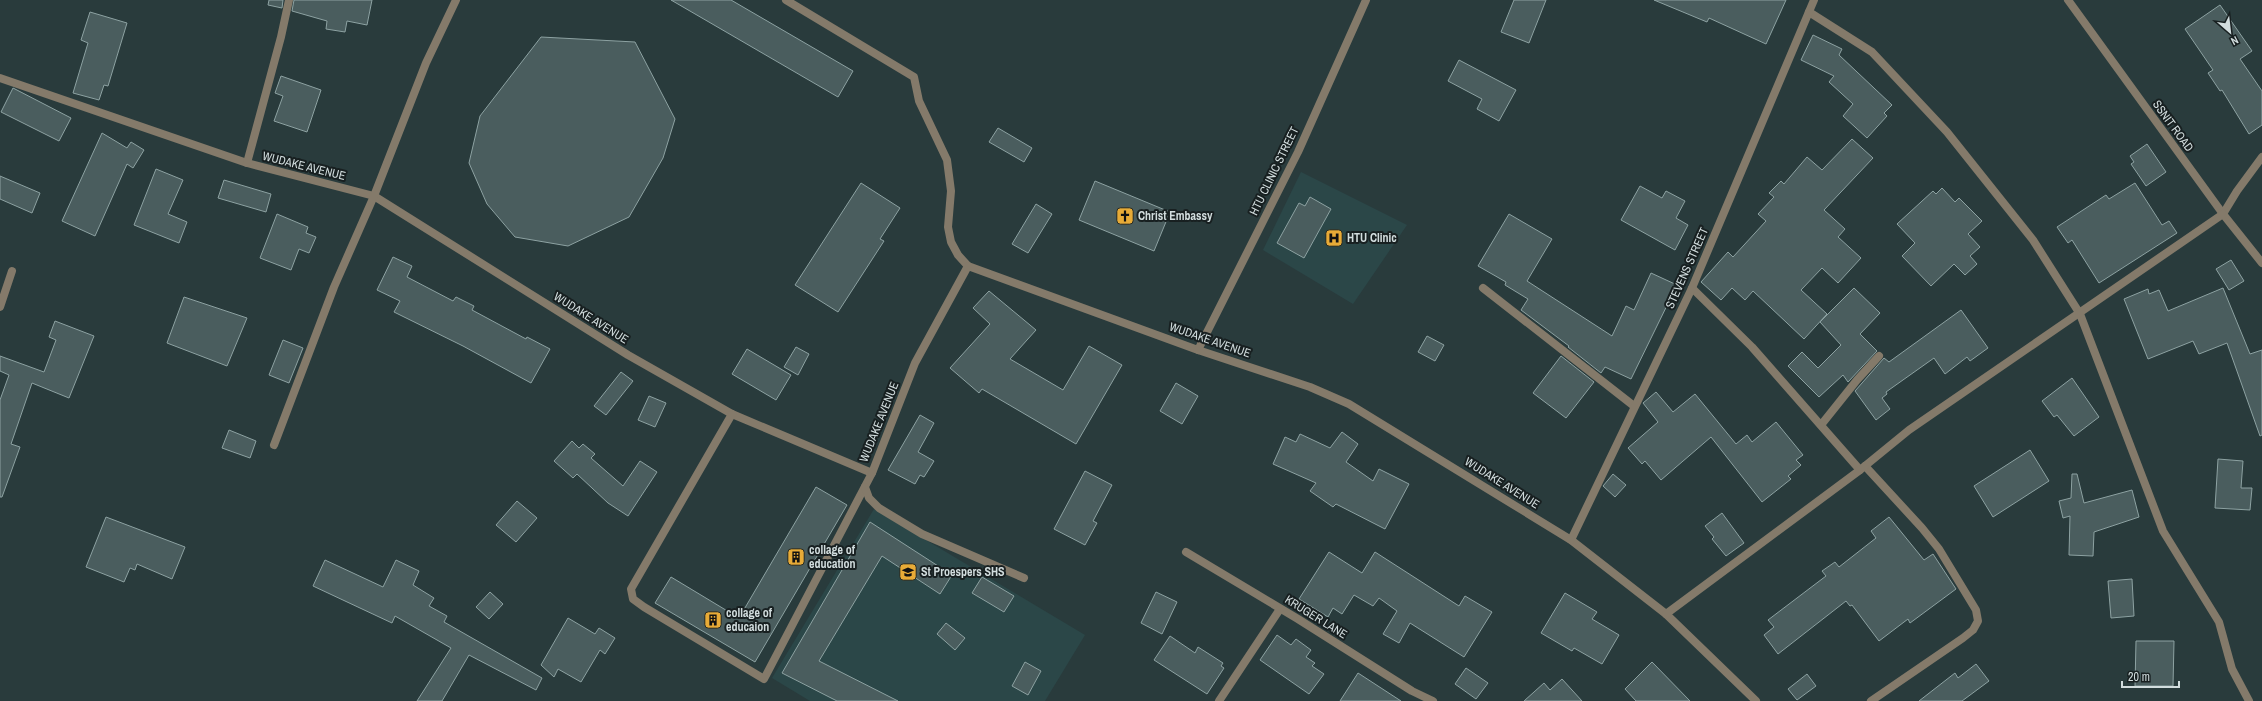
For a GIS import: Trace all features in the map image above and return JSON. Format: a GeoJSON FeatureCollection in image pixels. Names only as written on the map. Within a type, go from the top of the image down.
{"type":"FeatureCollection","features":[{"type":"Feature","properties":{"kind":"street"},"geometry":{"type":"LineString","coordinates":[[247,163],[281,37],[289,0]]}},
{"type":"Feature","properties":{"kind":"street"},"geometry":{"type":"LineString","coordinates":[[274,445],[334,287],[374,196],[426,63],[456,0]]}},
{"type":"Feature","properties":{"kind":"street"},"geometry":{"type":"LineString","coordinates":[[786,0],[914,77],[919,101],[947,160],[951,190],[948,227],[951,242],[958,255],[968,266]]}},
{"type":"Feature","properties":{"kind":"street","name":"HTU CLINIC STREET"},"geometry":{"type":"LineString","coordinates":[[1198,350],[1298,152],[1366,0]]}},
{"type":"Feature","properties":{"kind":"street","name":"STEVENS STREET"},"geometry":{"type":"LineString","coordinates":[[1571,540],[1634,406],[1692,288],[1773,101],[1814,0]]}},
{"type":"Feature","properties":{"kind":"street","name":"SSNIT ROAD"},"geometry":{"type":"LineString","coordinates":[[2068,0],[2223,214],[2262,263]]}},
{"type":"Feature","properties":{"kind":"street"},"geometry":{"type":"LineString","coordinates":[[1809,12],[1872,52],[1947,132],[2033,240],[2080,314],[2163,531],[2219,622],[2232,669],[2250,701]]}},
{"type":"Feature","properties":{"kind":"street","name":"WUDAKE AVENUE"},"geometry":{"type":"LineString","coordinates":[[0,78],[247,163],[374,196],[628,355],[732,414],[872,473],[915,363],[968,266],[1198,350],[1310,387],[1349,404],[1571,540],[1666,614],[1756,701]]}},
{"type":"Feature","properties":{"kind":"street"},"geometry":{"type":"LineString","coordinates":[[1666,614],[1862,468],[1909,430],[1967,388],[2080,314],[2223,214],[2237,191],[2262,157]]}},
{"type":"Feature","properties":{"kind":"street"},"geometry":{"type":"LineString","coordinates":[[0,307],[12,271]]}},
{"type":"Feature","properties":{"kind":"street"},"geometry":{"type":"LineString","coordinates":[[1483,288],[1634,406]]}},
{"type":"Feature","properties":{"kind":"street"},"geometry":{"type":"LineString","coordinates":[[1692,288],[1752,347],[1862,468],[1922,528],[1939,549],[1976,610],[1978,621],[1973,630],[1871,701]]}},
{"type":"Feature","properties":{"kind":"street"},"geometry":{"type":"LineString","coordinates":[[1822,425],[1857,380],[1879,356]]}},
{"type":"Feature","properties":{"kind":"street"},"geometry":{"type":"LineString","coordinates":[[732,414],[631,589],[633,599],[644,607],[764,680],[872,473]]}},
{"type":"Feature","properties":{"kind":"street"},"geometry":{"type":"LineString","coordinates":[[864,487],[869,498],[879,508],[922,534],[1024,578]]}},
{"type":"Feature","properties":{"kind":"street","name":"KRUGER LANE"},"geometry":{"type":"LineString","coordinates":[[1186,552],[1412,691],[1433,701]]}},
{"type":"Feature","properties":{"kind":"street"},"geometry":{"type":"LineString","coordinates":[[1219,701],[1280,609]]}},
{"type":"Feature","properties":{"kind":"shaded area","name":"HTU Clinic"},"geometry":{"type":"Polygon","coordinates":[[[1301,172],[1407,225],[1353,304],[1263,250],[1301,172]]]}},
{"type":"Feature","properties":{"kind":"shaded area","name":"St Proespers SHS"},"geometry":{"type":"Polygon","coordinates":[[[874,509],[1085,635],[1045,701],[810,701],[772,678],[874,509]]]}},
{"type":"Feature","properties":{"kind":"building"},"geometry":{"type":"Polygon","coordinates":[[[269,0],[283,0],[282,8],[268,5],[269,0]]]}},
{"type":"Feature","properties":{"kind":"building"},"geometry":{"type":"Polygon","coordinates":[[[294,0],[372,0],[367,25],[347,21],[345,32],[326,29],[327,21],[292,11],[294,0]]]}},
{"type":"Feature","properties":{"kind":"building"},"geometry":{"type":"Polygon","coordinates":[[[671,0],[731,0],[853,71],[838,97],[671,0]]]}},
{"type":"Feature","properties":{"kind":"building"},"geometry":{"type":"Polygon","coordinates":[[[1514,0],[1546,0],[1529,43],[1501,32],[1514,0]]]}},
{"type":"Feature","properties":{"kind":"building"},"geometry":{"type":"Polygon","coordinates":[[[1654,0],[1786,0],[1766,44],[1709,18],[1707,22],[1654,0]]]}},
{"type":"Feature","properties":{"kind":"building"},"geometry":{"type":"Polygon","coordinates":[[[2220,5],[2252,51],[2240,59],[2262,91],[2262,125],[2249,134],[2222,90],[2220,91],[2208,73],[2213,70],[2185,29],[2220,5]]]}},
{"type":"Feature","properties":{"kind":"building"},"geometry":{"type":"Polygon","coordinates":[[[90,12],[127,23],[108,86],[104,85],[99,100],[73,93],[88,43],[81,40],[90,12]]]}},
{"type":"Feature","properties":{"kind":"building"},"geometry":{"type":"Polygon","coordinates":[[[1813,35],[1842,49],[1839,55],[1892,105],[1884,113],[1887,116],[1867,138],[1843,116],[1853,104],[1829,82],[1834,76],[1801,60],[1813,35]]]}},
{"type":"Feature","properties":{"kind":"building"},"geometry":{"type":"Polygon","coordinates":[[[541,37],[635,42],[675,119],[663,158],[629,217],[568,246],[515,237],[487,204],[469,163],[480,116],[541,37]]]}},
{"type":"Feature","properties":{"kind":"building"},"geometry":{"type":"Polygon","coordinates":[[[1459,60],[1516,90],[1499,121],[1477,109],[1482,99],[1448,81],[1459,60]]]}},
{"type":"Feature","properties":{"kind":"building"},"geometry":{"type":"Polygon","coordinates":[[[281,76],[321,90],[307,132],[274,121],[283,96],[275,93],[281,76]]]}},
{"type":"Feature","properties":{"kind":"building"},"geometry":{"type":"Polygon","coordinates":[[[13,88],[71,118],[59,141],[1,112],[13,88]]]}},
{"type":"Feature","properties":{"kind":"building"},"geometry":{"type":"Polygon","coordinates":[[[998,128],[1032,148],[1024,162],[989,142],[998,128]]]}},
{"type":"Feature","properties":{"kind":"building"},"geometry":{"type":"Polygon","coordinates":[[[102,133],[127,148],[131,142],[144,150],[133,168],[127,164],[95,236],[62,221],[102,133]]]}},
{"type":"Feature","properties":{"kind":"building"},"geometry":{"type":"Polygon","coordinates":[[[1852,139],[1873,158],[1824,210],[1845,229],[1838,237],[1861,258],[1838,283],[1822,268],[1801,290],[1827,314],[1804,339],[1753,291],[1745,300],[1732,288],[1721,300],[1701,282],[1728,252],[1733,257],[1766,221],[1758,214],[1774,197],[1769,193],[1781,181],[1784,184],[1807,157],[1822,170],[1852,139]]]}},
{"type":"Feature","properties":{"kind":"building"},"geometry":{"type":"Polygon","coordinates":[[[2147,144],[2166,172],[2146,186],[2131,164],[2134,162],[2130,156],[2147,144]]]}},
{"type":"Feature","properties":{"kind":"building"},"geometry":{"type":"Polygon","coordinates":[[[156,169],[183,180],[168,214],[187,222],[179,243],[134,225],[156,169]]]}},
{"type":"Feature","properties":{"kind":"building"},"geometry":{"type":"Polygon","coordinates":[[[0,176],[40,193],[32,213],[0,199],[0,176]]]}},
{"type":"Feature","properties":{"kind":"building"},"geometry":{"type":"Polygon","coordinates":[[[224,180],[271,194],[266,212],[218,198],[224,180]]]}},
{"type":"Feature","properties":{"kind":"building","name":"Christ Embassy"},"geometry":{"type":"Polygon","coordinates":[[[1095,181],[1170,212],[1154,251],[1079,220],[1095,181]]]}},
{"type":"Feature","properties":{"kind":"building"},"geometry":{"type":"Polygon","coordinates":[[[861,183],[900,208],[880,239],[884,241],[838,312],[795,285],[861,183]]]}},
{"type":"Feature","properties":{"kind":"building"},"geometry":{"type":"Polygon","coordinates":[[[2135,183],[2162,225],[2169,221],[2177,233],[2099,283],[2072,240],[2068,243],[2057,227],[2106,195],[2109,199],[2135,183]]]}},
{"type":"Feature","properties":{"kind":"building"},"geometry":{"type":"Polygon","coordinates":[[[1640,186],[1662,198],[1666,191],[1685,201],[1676,218],[1688,225],[1675,250],[1621,220],[1640,186]]]}},
{"type":"Feature","properties":{"kind":"building"},"geometry":{"type":"Polygon","coordinates":[[[1942,188],[1955,202],[1959,198],[1982,221],[1968,234],[1980,247],[1970,256],[1977,264],[1965,275],[1954,264],[1931,286],[1902,256],[1915,243],[1897,224],[1933,191],[1936,194],[1942,188]]]}},
{"type":"Feature","properties":{"kind":"building"},"geometry":{"type":"Polygon","coordinates":[[[1310,197],[1331,209],[1304,258],[1277,243],[1299,203],[1305,206],[1310,197]]]}},
{"type":"Feature","properties":{"kind":"building"},"geometry":{"type":"Polygon","coordinates":[[[1036,204],[1052,214],[1028,253],[1012,244],[1036,204]]]}},
{"type":"Feature","properties":{"kind":"building"},"geometry":{"type":"Polygon","coordinates":[[[277,214],[308,227],[306,233],[316,237],[309,253],[299,249],[291,270],[260,258],[277,214]]]}},
{"type":"Feature","properties":{"kind":"building"},"geometry":{"type":"Polygon","coordinates":[[[1509,214],[1552,239],[1527,281],[1612,336],[1626,306],[1634,310],[1651,273],[1677,285],[1631,379],[1605,367],[1601,373],[1568,347],[1569,346],[1521,310],[1528,299],[1505,285],[1506,282],[1478,266],[1509,214]]]}},
{"type":"Feature","properties":{"kind":"building"},"geometry":{"type":"Polygon","coordinates":[[[393,257],[412,266],[407,277],[453,301],[456,297],[474,306],[472,310],[526,339],[527,337],[550,349],[531,383],[463,346],[394,312],[400,301],[377,290],[393,257]]]}},
{"type":"Feature","properties":{"kind":"building"},"geometry":{"type":"Polygon","coordinates":[[[2231,260],[2244,281],[2229,290],[2216,269],[2231,260]]]}},
{"type":"Feature","properties":{"kind":"building"},"geometry":{"type":"Polygon","coordinates":[[[1854,288],[1880,313],[1860,334],[1877,351],[1848,382],[1843,375],[1819,397],[1788,366],[1802,352],[1818,368],[1841,345],[1820,322],[1854,288]]]}},
{"type":"Feature","properties":{"kind":"building"},"geometry":{"type":"Polygon","coordinates":[[[2223,288],[2250,354],[2262,350],[2262,435],[2260,436],[2227,343],[2199,354],[2193,341],[2148,359],[2124,299],[2148,289],[2149,294],[2159,290],[2168,311],[2223,288]]]}},
{"type":"Feature","properties":{"kind":"building"},"geometry":{"type":"Polygon","coordinates":[[[989,291],[1036,330],[1010,359],[1063,390],[1089,346],[1122,365],[1076,444],[982,389],[979,393],[950,368],[990,324],[973,308],[989,291]]]}},
{"type":"Feature","properties":{"kind":"building"},"geometry":{"type":"Polygon","coordinates":[[[184,297],[247,318],[227,366],[167,343],[184,297]]]}},
{"type":"Feature","properties":{"kind":"building"},"geometry":{"type":"Polygon","coordinates":[[[1961,310],[1988,348],[1970,361],[1967,357],[1945,374],[1934,358],[1886,392],[1887,394],[1882,398],[1890,409],[1876,420],[1855,391],[1884,358],[1889,362],[1961,310]]]}},
{"type":"Feature","properties":{"kind":"building"},"geometry":{"type":"Polygon","coordinates":[[[55,321],[94,336],[69,398],[32,383],[11,444],[20,447],[2,497],[0,497],[0,400],[9,375],[0,371],[0,356],[44,372],[56,340],[49,337],[55,321]]]}},
{"type":"Feature","properties":{"kind":"building"},"geometry":{"type":"Polygon","coordinates":[[[1427,336],[1444,345],[1435,361],[1418,352],[1427,336]]]}},
{"type":"Feature","properties":{"kind":"building"},"geometry":{"type":"Polygon","coordinates":[[[283,340],[303,348],[289,383],[269,375],[283,340]]]}},
{"type":"Feature","properties":{"kind":"building"},"geometry":{"type":"Polygon","coordinates":[[[796,347],[809,354],[798,375],[784,367],[796,347]]]}},
{"type":"Feature","properties":{"kind":"building"},"geometry":{"type":"Polygon","coordinates":[[[747,349],[791,375],[776,400],[732,374],[747,349]]]}},
{"type":"Feature","properties":{"kind":"building"},"geometry":{"type":"Polygon","coordinates":[[[1561,356],[1594,382],[1566,418],[1533,393],[1561,356]]]}},
{"type":"Feature","properties":{"kind":"building"},"geometry":{"type":"Polygon","coordinates":[[[621,372],[633,381],[606,415],[594,406],[621,372]]]}},
{"type":"Feature","properties":{"kind":"building"},"geometry":{"type":"Polygon","coordinates":[[[2072,378],[2099,417],[2074,436],[2057,415],[2054,417],[2042,401],[2072,378]]]}},
{"type":"Feature","properties":{"kind":"building"},"geometry":{"type":"Polygon","coordinates":[[[1176,383],[1198,396],[1182,424],[1160,411],[1176,383]]]}},
{"type":"Feature","properties":{"kind":"building"},"geometry":{"type":"Polygon","coordinates":[[[1656,392],[1673,412],[1695,394],[1736,444],[1747,435],[1752,442],[1776,422],[1803,455],[1796,460],[1801,465],[1788,476],[1791,479],[1762,502],[1711,437],[1661,480],[1645,461],[1642,464],[1628,448],[1658,422],[1643,403],[1656,392]]]}},
{"type":"Feature","properties":{"kind":"building"},"geometry":{"type":"Polygon","coordinates":[[[649,396],[666,403],[655,427],[638,420],[649,396]]]}},
{"type":"Feature","properties":{"kind":"building"},"geometry":{"type":"Polygon","coordinates":[[[920,415],[934,423],[918,452],[934,461],[924,477],[920,475],[915,484],[888,470],[920,415]]]}},
{"type":"Feature","properties":{"kind":"building"},"geometry":{"type":"Polygon","coordinates":[[[229,430],[256,441],[250,458],[222,448],[229,430]]]}},
{"type":"Feature","properties":{"kind":"building"},"geometry":{"type":"Polygon","coordinates":[[[1342,432],[1358,444],[1346,462],[1373,481],[1379,469],[1409,484],[1385,529],[1336,504],[1333,507],[1310,491],[1316,483],[1273,464],[1285,437],[1296,442],[1300,434],[1330,448],[1342,432]]]}},
{"type":"Feature","properties":{"kind":"building"},"geometry":{"type":"Polygon","coordinates":[[[572,441],[579,448],[583,444],[595,454],[591,458],[623,486],[640,461],[657,472],[628,516],[608,503],[577,474],[573,478],[554,461],[572,441]]]}},
{"type":"Feature","properties":{"kind":"building"},"geometry":{"type":"Polygon","coordinates":[[[2030,450],[2049,481],[1993,517],[1974,486],[2030,450]]]}},
{"type":"Feature","properties":{"kind":"building"},"geometry":{"type":"Polygon","coordinates":[[[2218,459],[2243,461],[2241,488],[2252,488],[2250,510],[2215,508],[2218,459]]]}},
{"type":"Feature","properties":{"kind":"building"},"geometry":{"type":"Polygon","coordinates":[[[1085,471],[1112,485],[1093,521],[1097,523],[1085,545],[1054,529],[1085,471]]]}},
{"type":"Feature","properties":{"kind":"building"},"geometry":{"type":"Polygon","coordinates":[[[1613,474],[1626,485],[1615,497],[1603,486],[1613,474]]]}},
{"type":"Feature","properties":{"kind":"building"},"geometry":{"type":"Polygon","coordinates":[[[2072,474],[2077,474],[2084,503],[2132,490],[2139,517],[2094,532],[2093,556],[2069,555],[2070,516],[2063,518],[2059,501],[2071,498],[2072,474]]]}},
{"type":"Feature","properties":{"kind":"building"},"geometry":{"type":"Polygon","coordinates":[[[816,487],[847,505],[755,662],[655,603],[671,577],[739,618],[816,487]]]}},
{"type":"Feature","properties":{"kind":"building"},"geometry":{"type":"Polygon","coordinates":[[[517,501],[537,518],[516,542],[496,525],[517,501]]]}},
{"type":"Feature","properties":{"kind":"building"},"geometry":{"type":"Polygon","coordinates":[[[1722,513],[1744,543],[1726,556],[1712,539],[1714,537],[1705,526],[1722,513]]]}},
{"type":"Feature","properties":{"kind":"building"},"geometry":{"type":"Polygon","coordinates":[[[106,517],[185,547],[172,579],[137,564],[135,570],[130,568],[124,582],[86,567],[106,517]]]}},
{"type":"Feature","properties":{"kind":"building"},"geometry":{"type":"Polygon","coordinates":[[[1889,517],[1924,560],[1933,554],[1956,589],[1910,623],[1908,619],[1879,641],[1852,605],[1850,606],[1846,601],[1778,654],[1764,635],[1774,627],[1768,620],[1826,576],[1822,571],[1835,562],[1839,567],[1876,538],[1871,531],[1889,517]]]}},
{"type":"Feature","properties":{"kind":"building"},"geometry":{"type":"Polygon","coordinates":[[[870,522],[952,575],[940,594],[882,556],[819,661],[898,701],[837,701],[782,673],[870,522]]]}},
{"type":"Feature","properties":{"kind":"building"},"geometry":{"type":"Polygon","coordinates":[[[1329,552],[1362,573],[1375,552],[1459,606],[1465,596],[1492,612],[1464,657],[1410,623],[1399,643],[1383,634],[1397,611],[1379,598],[1373,606],[1354,595],[1342,614],[1333,608],[1328,617],[1299,599],[1329,552]]]}},
{"type":"Feature","properties":{"kind":"building"},"geometry":{"type":"Polygon","coordinates":[[[325,560],[383,587],[396,560],[419,571],[413,585],[434,598],[429,606],[447,616],[444,622],[542,678],[536,690],[469,655],[442,701],[417,701],[451,648],[395,616],[392,623],[313,586],[325,560]]]}},
{"type":"Feature","properties":{"kind":"building"},"geometry":{"type":"Polygon","coordinates":[[[982,577],[1014,596],[1004,612],[972,593],[982,577]]]}},
{"type":"Feature","properties":{"kind":"building"},"geometry":{"type":"Polygon","coordinates":[[[2132,579],[2134,616],[2111,618],[2108,581],[2132,579]]]}},
{"type":"Feature","properties":{"kind":"building"},"geometry":{"type":"Polygon","coordinates":[[[490,592],[503,604],[489,619],[476,607],[490,592]]]}},
{"type":"Feature","properties":{"kind":"building"},"geometry":{"type":"Polygon","coordinates":[[[1156,592],[1177,602],[1162,634],[1141,623],[1156,592]]]}},
{"type":"Feature","properties":{"kind":"building"},"geometry":{"type":"Polygon","coordinates":[[[1565,593],[1597,612],[1592,619],[1619,635],[1602,664],[1574,648],[1572,651],[1541,633],[1565,593]]]}},
{"type":"Feature","properties":{"kind":"building"},"geometry":{"type":"Polygon","coordinates":[[[568,618],[595,634],[599,628],[615,638],[605,654],[600,650],[581,682],[558,669],[554,677],[541,665],[568,618]]]}},
{"type":"Feature","properties":{"kind":"building"},"geometry":{"type":"Polygon","coordinates":[[[946,623],[965,638],[955,650],[937,634],[946,623]]]}},
{"type":"Feature","properties":{"kind":"building"},"geometry":{"type":"Polygon","coordinates":[[[1277,635],[1291,645],[1296,639],[1311,650],[1306,657],[1315,663],[1312,666],[1324,674],[1309,694],[1260,660],[1277,635]]]}},
{"type":"Feature","properties":{"kind":"building"},"geometry":{"type":"Polygon","coordinates":[[[1170,636],[1195,653],[1198,647],[1223,663],[1221,666],[1224,668],[1207,694],[1154,660],[1170,636]]]}},
{"type":"Feature","properties":{"kind":"building"},"geometry":{"type":"Polygon","coordinates":[[[2136,641],[2174,641],[2173,686],[2135,686],[2136,641]]]}},
{"type":"Feature","properties":{"kind":"building"},"geometry":{"type":"Polygon","coordinates":[[[1025,662],[1041,671],[1028,695],[1012,686],[1025,662]]]}},
{"type":"Feature","properties":{"kind":"building"},"geometry":{"type":"Polygon","coordinates":[[[1652,662],[1690,701],[1636,701],[1625,689],[1652,662]]]}},
{"type":"Feature","properties":{"kind":"building"},"geometry":{"type":"Polygon","coordinates":[[[1976,664],[1989,681],[1962,701],[1919,701],[1955,673],[1958,678],[1976,664]]]}},
{"type":"Feature","properties":{"kind":"building"},"geometry":{"type":"Polygon","coordinates":[[[1466,668],[1488,683],[1476,699],[1455,684],[1466,668]]]}},
{"type":"Feature","properties":{"kind":"building"},"geometry":{"type":"Polygon","coordinates":[[[1358,673],[1401,701],[1340,701],[1358,673]]]}},
{"type":"Feature","properties":{"kind":"building"},"geometry":{"type":"Polygon","coordinates":[[[1807,674],[1816,686],[1797,700],[1788,689],[1807,674]]]}},
{"type":"Feature","properties":{"kind":"building"},"geometry":{"type":"Polygon","coordinates":[[[1562,679],[1582,701],[1524,701],[1544,683],[1550,690],[1562,679]]]}},
{"type":"Feature","properties":{"kind":"place","name":"Christ Embassy"},"geometry":{"type":"Point","coordinates":[1125,216]}},
{"type":"Feature","properties":{"kind":"place","name":"HTU Clinic"},"geometry":{"type":"Point","coordinates":[1334,238]}},
{"type":"Feature","properties":{"kind":"place","name":"collage of education"},"geometry":{"type":"Point","coordinates":[796,557]}},
{"type":"Feature","properties":{"kind":"place","name":"St Proespers SHS"},"geometry":{"type":"Point","coordinates":[908,572]}},
{"type":"Feature","properties":{"kind":"place","name":"collage of educaion"},"geometry":{"type":"Point","coordinates":[713,620]}}]}
